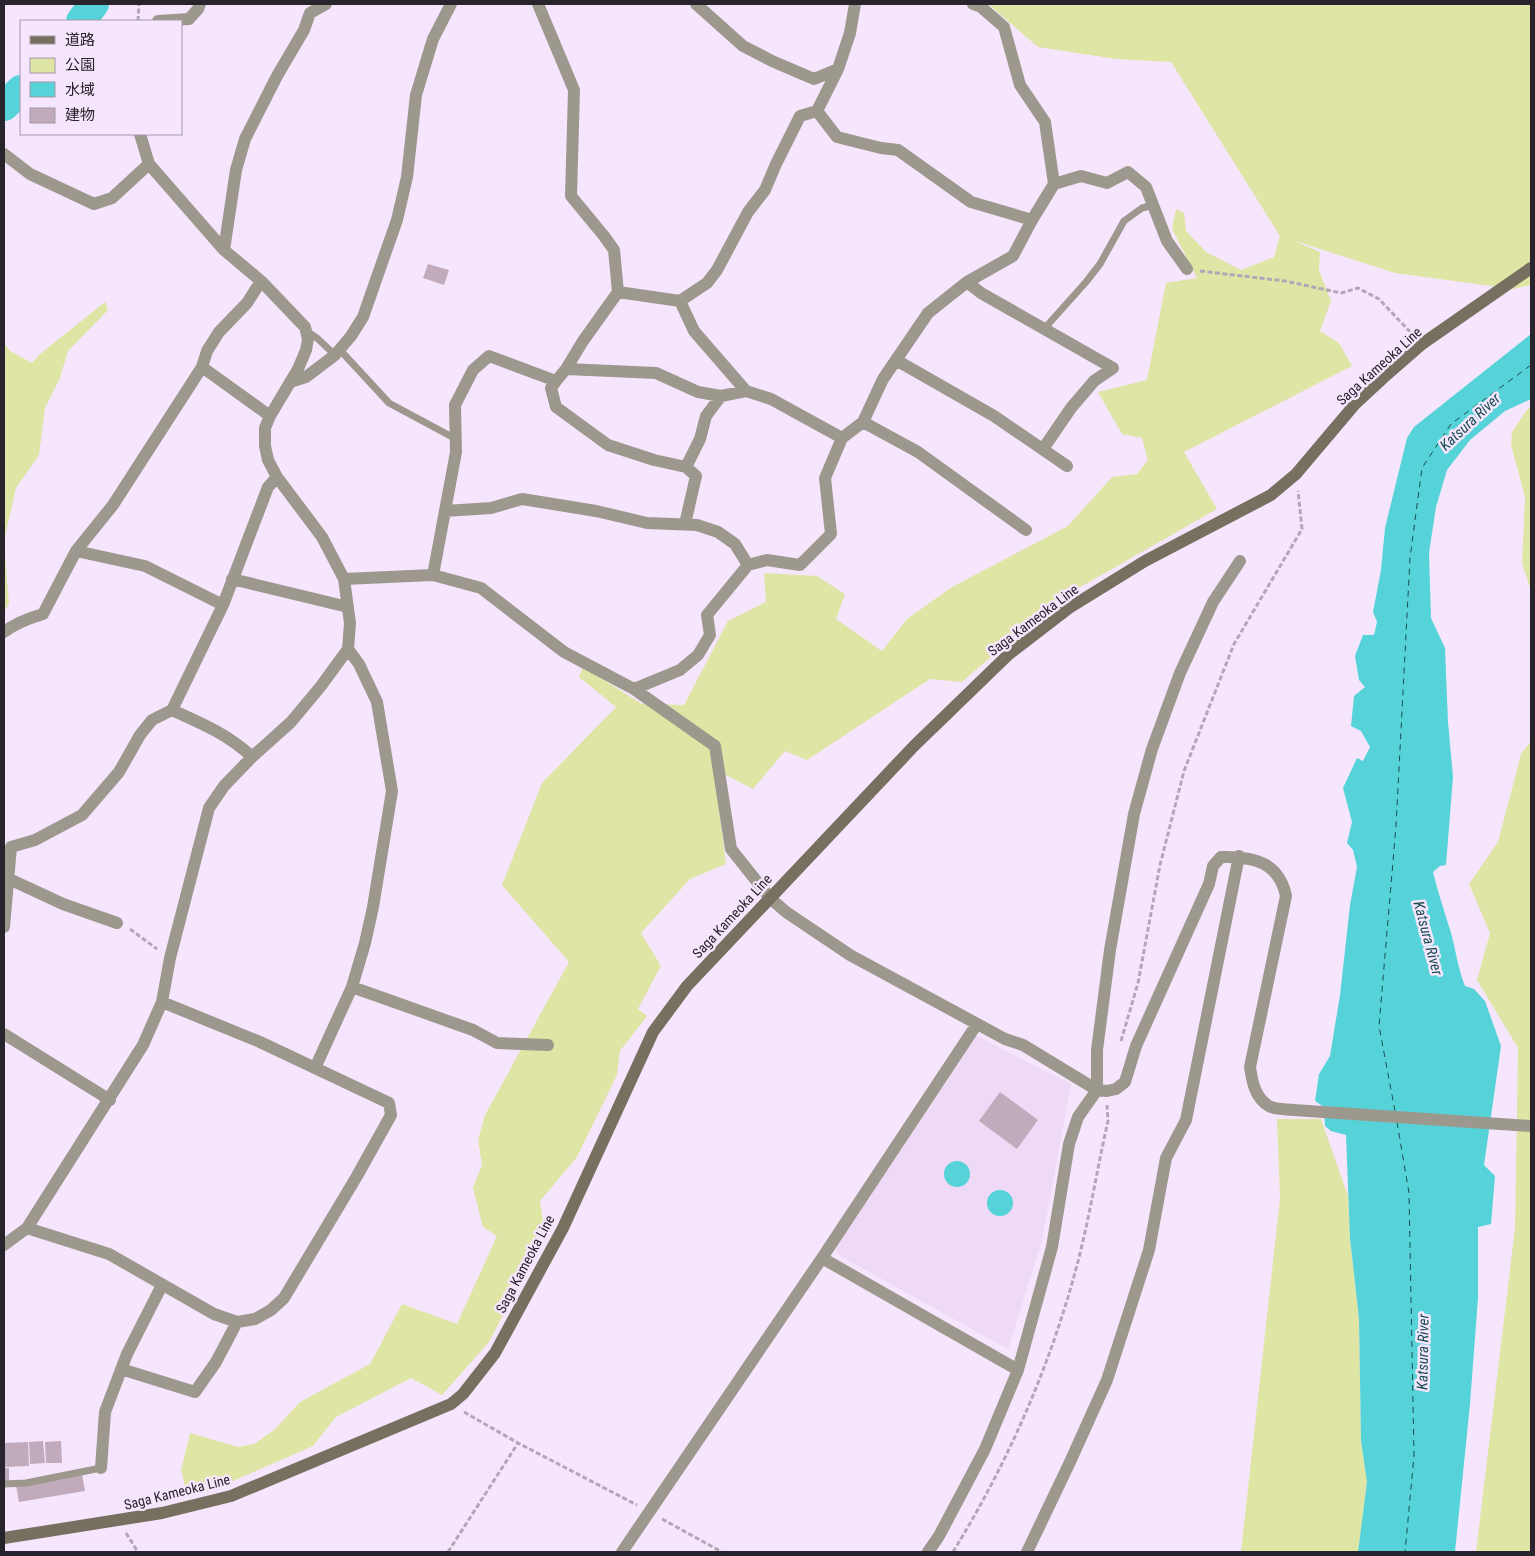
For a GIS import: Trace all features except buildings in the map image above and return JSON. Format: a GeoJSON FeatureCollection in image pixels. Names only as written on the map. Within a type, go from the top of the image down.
{"type":"FeatureCollection","features":[{"type":"Feature","properties":{"kind":"main road","name":"Saga Kameoka Line"},"geometry":{"type":"LineString","coordinates":[[4,1538],[119,1522],[231,1496],[451,1404],[463,1394],[495,1353],[562,1228],[653,1032],[687,986],[914,746],[1009,654],[1069,608],[1145,560],[1271,495],[1296,474],[1356,403],[1422,344],[1531,268]]}},
{"type":"Feature","properties":{"kind":"street"},"geometry":{"type":"LineString","coordinates":[[168,20],[189,18],[198,9],[200,4]]}},
{"type":"Feature","properties":{"kind":"street"},"geometry":{"type":"LineString","coordinates":[[224,250],[236,170],[244,139],[304,30],[310,13],[326,4]]}},
{"type":"Feature","properties":{"kind":"street"},"geometry":{"type":"LineString","coordinates":[[290,382],[306,377],[337,352],[351,336],[363,317],[397,220],[408,177],[416,95],[433,39],[451,4]]}},
{"type":"Feature","properties":{"kind":"street"},"geometry":{"type":"LineString","coordinates":[[538,4],[574,90],[571,196],[614,250],[618,292],[582,340],[566,369],[551,388],[556,407],[608,445],[654,460],[686,467],[696,476],[684,524]]}},
{"type":"Feature","properties":{"kind":"street"},"geometry":{"type":"LineString","coordinates":[[696,4],[744,46],[772,61],[814,79],[838,69]]}},
{"type":"Feature","properties":{"kind":"street"},"geometry":{"type":"LineString","coordinates":[[618,292],[680,300],[706,283],[717,270],[748,212],[765,190],[800,116],[817,111],[838,69],[850,33],[855,4]]}},
{"type":"Feature","properties":{"kind":"street"},"geometry":{"type":"LineString","coordinates":[[634,689],[680,670],[698,655],[710,635],[707,615],[748,565],[767,560],[800,564],[831,534],[825,478],[842,438],[863,422],[883,379],[928,313],[967,282],[1014,256],[1032,220],[1054,184],[1045,122],[1020,85],[1004,27],[981,8],[972,4]]}},
{"type":"Feature","properties":{"kind":"street"},"geometry":{"type":"LineString","coordinates":[[817,111],[837,137],[881,148],[898,150],[970,202],[1032,220]]}},
{"type":"Feature","properties":{"kind":"street"},"geometry":{"type":"LineString","coordinates":[[4,1245],[27,1228],[144,1045],[162,1002],[170,958],[210,808],[224,786],[252,757],[291,722],[348,649],[350,623],[344,579],[322,537],[277,477],[268,460],[265,446],[265,428],[270,416],[298,369],[306,350],[308,339],[305,326],[261,281],[224,250],[149,164],[140,135]]}},
{"type":"Feature","properties":{"kind":"street"},"geometry":{"type":"LineString","coordinates":[[4,154],[30,174],[94,204],[112,198],[149,164]]}},
{"type":"Feature","properties":{"kind":"street"},"geometry":{"type":"LineString","coordinates":[[1054,184],[1082,176],[1107,183],[1128,172],[1146,187],[1167,242],[1187,269]]}},
{"type":"Feature","properties":{"kind":"street"},"geometry":{"type":"LineString","coordinates":[[4,632],[30,618],[43,614],[76,551],[112,505],[202,367],[207,351],[219,332],[247,303],[261,281]]}},
{"type":"Feature","properties":{"kind":"street"},"geometry":{"type":"LineString","coordinates":[[967,282],[981,293],[1113,368],[1094,381],[1071,408],[1043,449]]}},
{"type":"Feature","properties":{"kind":"street"},"geometry":{"type":"LineString","coordinates":[[680,300],[694,331],[746,391]]}},
{"type":"Feature","properties":{"kind":"street"},"geometry":{"type":"LineString","coordinates":[[434,575],[456,452],[455,405],[473,370],[489,356],[556,381]]}},
{"type":"Feature","properties":{"kind":"street"},"geometry":{"type":"LineString","coordinates":[[896,360],[994,416],[1067,466]]}},
{"type":"Feature","properties":{"kind":"street"},"geometry":{"type":"LineString","coordinates":[[202,367],[270,416]]}},
{"type":"Feature","properties":{"kind":"street"},"geometry":{"type":"LineString","coordinates":[[566,369],[656,373],[698,392],[721,396],[746,391],[771,399],[842,438]]}},
{"type":"Feature","properties":{"kind":"street"},"geometry":{"type":"LineString","coordinates":[[686,467],[700,439],[706,416],[721,396]]}},
{"type":"Feature","properties":{"kind":"street"},"geometry":{"type":"LineString","coordinates":[[863,422],[918,452],[1026,530]]}},
{"type":"Feature","properties":{"kind":"street"},"geometry":{"type":"LineString","coordinates":[[4,927],[7,842],[35,840],[82,816],[119,772],[140,735],[152,720],[172,710],[223,605],[268,487],[277,477]]}},
{"type":"Feature","properties":{"kind":"street"},"geometry":{"type":"LineString","coordinates":[[445,511],[491,508],[522,499],[596,511],[647,523],[697,525],[718,532],[735,544],[748,565]]}},
{"type":"Feature","properties":{"kind":"street"},"geometry":{"type":"LineString","coordinates":[[76,551],[145,566],[223,605]]}},
{"type":"Feature","properties":{"kind":"street"},"geometry":{"type":"LineString","coordinates":[[928,1552],[939,1536],[985,1449],[1018,1370],[1052,1247],[1069,1144],[1078,1117],[1102,1090],[1097,1050],[1110,950],[1134,814],[1152,749],[1180,673],[1213,602],[1240,561]]}},
{"type":"Feature","properties":{"kind":"street"},"geometry":{"type":"LineString","coordinates":[[344,579],[434,575],[482,588],[564,652],[634,689],[715,746],[731,849],[770,898],[786,912],[850,955],[1005,1039],[1023,1045],[1102,1090],[1116,1089],[1125,1082],[1136,1046],[1209,884],[1213,866],[1222,858],[1238,856],[1262,862],[1284,884],[1286,896],[1250,1067],[1252,1084],[1260,1097],[1270,1107],[1531,1126]]}},
{"type":"Feature","properties":{"kind":"street"},"geometry":{"type":"LineString","coordinates":[[232,578],[348,607]]}},
{"type":"Feature","properties":{"kind":"street"},"geometry":{"type":"LineString","coordinates":[[315,1068],[352,988],[365,943],[373,907],[392,791],[377,702],[359,664],[348,649]]}},
{"type":"Feature","properties":{"kind":"street"},"geometry":{"type":"LineString","coordinates":[[172,710],[216,730],[244,749],[252,757]]}},
{"type":"Feature","properties":{"kind":"street"},"geometry":{"type":"LineString","coordinates":[[1027,1552],[1107,1380],[1149,1250],[1166,1158],[1186,1120],[1238,856]]}},
{"type":"Feature","properties":{"kind":"street"},"geometry":{"type":"LineString","coordinates":[[7,878],[63,904],[117,923]]}},
{"type":"Feature","properties":{"kind":"street"},"geometry":{"type":"LineString","coordinates":[[352,988],[472,1030],[496,1043],[548,1046]]}},
{"type":"Feature","properties":{"kind":"street"},"geometry":{"type":"LineString","coordinates":[[27,1228],[109,1254],[214,1314],[237,1322],[255,1319],[271,1310],[284,1298],[357,1176],[391,1115],[388,1103],[260,1042],[162,1002]]}},
{"type":"Feature","properties":{"kind":"street"},"geometry":{"type":"LineString","coordinates":[[622,1552],[822,1258],[977,1024]]}},
{"type":"Feature","properties":{"kind":"street"},"geometry":{"type":"LineString","coordinates":[[4,1034],[110,1100]]}},
{"type":"Feature","properties":{"kind":"street"},"geometry":{"type":"LineString","coordinates":[[822,1258],[1018,1370]]}},
{"type":"Feature","properties":{"kind":"street"},"geometry":{"type":"LineString","coordinates":[[101,1468],[105,1412],[127,1354],[162,1285]]}},
{"type":"Feature","properties":{"kind":"street"},"geometry":{"type":"LineString","coordinates":[[121,1369],[196,1392],[216,1362],[237,1322]]}},
{"type":"Feature","properties":{"kind":"lane"},"geometry":{"type":"LineString","coordinates":[[1044,329],[1100,264],[1124,221],[1142,208],[1154,205]]}},
{"type":"Feature","properties":{"kind":"lane"},"geometry":{"type":"LineString","coordinates":[[306,330],[337,352],[389,402],[456,439]]}},
{"type":"Feature","properties":{"kind":"lane"},"geometry":{"type":"LineString","coordinates":[[4,1484],[26,1483],[101,1468]]}},
{"type":"Feature","properties":{"kind":"path"},"geometry":{"type":"LineString","coordinates":[[138,20],[139,4]]}},
{"type":"Feature","properties":{"kind":"path"},"geometry":{"type":"LineString","coordinates":[[1187,269],[1285,282],[1342,293],[1358,288],[1379,299],[1422,344]]}},
{"type":"Feature","properties":{"kind":"path"},"geometry":{"type":"LineString","coordinates":[[1120,1046],[1138,983],[1160,864],[1184,771],[1234,644],[1302,529],[1296,474]]}},
{"type":"Feature","properties":{"kind":"path"},"geometry":{"type":"LineString","coordinates":[[117,923],[124,925],[170,958]]}},
{"type":"Feature","properties":{"kind":"path"},"geometry":{"type":"LineString","coordinates":[[953,1552],[973,1521],[1007,1456],[1039,1383],[1076,1268],[1108,1121],[1102,1090]]}},
{"type":"Feature","properties":{"kind":"path"},"geometry":{"type":"LineString","coordinates":[[451,1404],[518,1443],[722,1552]]}},
{"type":"Feature","properties":{"kind":"path"},"geometry":{"type":"LineString","coordinates":[[448,1552],[518,1443]]}},
{"type":"Feature","properties":{"kind":"path"},"geometry":{"type":"LineString","coordinates":[[119,1522],[138,1552]]}},
{"type":"Feature","properties":{"kind":"shaded area"},"geometry":{"type":"Polygon","coordinates":[[[977,1036],[1071,1084],[1042,1241],[1008,1349],[840,1256],[835,1249],[977,1036]]]}},
{"type":"Feature","properties":{"kind":"green space"},"geometry":{"type":"Polygon","coordinates":[[[988,4],[1531,4],[1531,285],[1513,289],[1395,273],[1292,240],[1320,252],[1319,270],[1331,301],[1320,331],[1339,343],[1352,366],[1184,452],[1217,509],[1056,601],[962,682],[930,679],[807,760],[785,751],[753,789],[714,769],[726,864],[690,879],[641,933],[661,966],[638,1009],[647,1016],[620,1051],[617,1075],[577,1157],[540,1201],[545,1234],[489,1342],[442,1395],[411,1378],[336,1417],[313,1446],[208,1492],[187,1495],[181,1470],[190,1433],[238,1447],[254,1444],[274,1430],[300,1402],[370,1364],[402,1304],[457,1324],[497,1236],[483,1227],[473,1188],[482,1165],[478,1140],[485,1115],[569,962],[502,885],[542,783],[616,707],[579,677],[583,667],[642,704],[684,705],[728,621],[766,602],[764,573],[817,576],[845,594],[836,619],[882,651],[907,619],[952,587],[1068,526],[1112,477],[1137,474],[1148,460],[1142,438],[1122,434],[1098,392],[1147,380],[1166,283],[1197,278],[1172,229],[1176,209],[1184,213],[1186,231],[1206,252],[1241,270],[1274,257],[1280,236],[1171,62],[1116,59],[1038,47],[988,4]]]}},
{"type":"Feature","properties":{"kind":"green space"},"geometry":{"type":"Polygon","coordinates":[[[105,302],[108,310],[68,351],[60,378],[45,408],[39,455],[16,488],[4,541],[4,343],[10,351],[32,363],[40,354],[105,302]]]}},
{"type":"Feature","properties":{"kind":"green space"},"geometry":{"type":"Polygon","coordinates":[[[1531,407],[1531,591],[1522,563],[1525,497],[1511,445],[1512,432],[1526,411],[1531,407]]]}},
{"type":"Feature","properties":{"kind":"green space"},"geometry":{"type":"Polygon","coordinates":[[[4,541],[9,604],[4,612],[4,541]]]}},
{"type":"Feature","properties":{"kind":"green space"},"geometry":{"type":"Polygon","coordinates":[[[1531,741],[1531,1552],[1476,1552],[1515,1228],[1518,1048],[1477,980],[1490,933],[1469,884],[1498,842],[1521,754],[1531,741]]]}},
{"type":"Feature","properties":{"kind":"green space"},"geometry":{"type":"Polygon","coordinates":[[[1277,1119],[1321,1119],[1348,1196],[1350,1238],[1359,1319],[1361,1441],[1367,1482],[1358,1552],[1241,1552],[1280,1198],[1277,1119]]]}},
{"type":"Feature","properties":{"kind":"water","name":"Katsura River"},"geometry":{"type":"Polygon","coordinates":[[[1531,334],[1531,399],[1505,411],[1470,440],[1447,470],[1436,507],[1429,553],[1431,618],[1445,648],[1448,722],[1453,777],[1446,865],[1440,866],[1433,872],[1465,986],[1474,989],[1485,1001],[1501,1046],[1484,1165],[1495,1176],[1491,1224],[1478,1227],[1478,1298],[1470,1404],[1455,1552],[1358,1552],[1367,1482],[1361,1441],[1359,1319],[1350,1238],[1346,1135],[1331,1131],[1325,1126],[1324,1107],[1315,1101],[1319,1074],[1330,1056],[1340,995],[1350,905],[1357,867],[1353,850],[1347,843],[1352,822],[1343,788],[1357,758],[1363,761],[1370,747],[1361,731],[1351,726],[1354,696],[1365,687],[1359,680],[1355,656],[1363,635],[1374,635],[1377,622],[1373,612],[1381,570],[1385,528],[1407,438],[1414,427],[1531,334]]]}},
{"type":"Feature","properties":{"kind":"water"},"geometry":{"type":"Polygon","coordinates":[[[957,1161],[966,1165],[970,1174],[966,1183],[957,1187],[948,1183],[944,1174],[948,1165],[957,1161]]]}},
{"type":"Feature","properties":{"kind":"water"},"geometry":{"type":"Polygon","coordinates":[[[1000,1190],[1009,1194],[1013,1203],[1009,1212],[1000,1216],[991,1212],[987,1203],[991,1194],[1000,1190]]]}},
{"type":"Feature","properties":{"kind":"waterway"},"geometry":{"type":"LineString","coordinates":[[82,20],[94,4]]}},
{"type":"Feature","properties":{"kind":"waterway"},"geometry":{"type":"LineString","coordinates":[[4,106],[20,91]]}},
{"type":"Feature","properties":{"kind":"ferry route"},"geometry":{"type":"LineString","coordinates":[[1395,1111],[1379,1026],[1396,826],[1410,558],[1422,468],[1451,424],[1531,365]]}},
{"type":"Feature","properties":{"kind":"ferry route"},"geometry":{"type":"LineString","coordinates":[[1397,1122],[1409,1193],[1414,1456],[1405,1552]]}}]}
